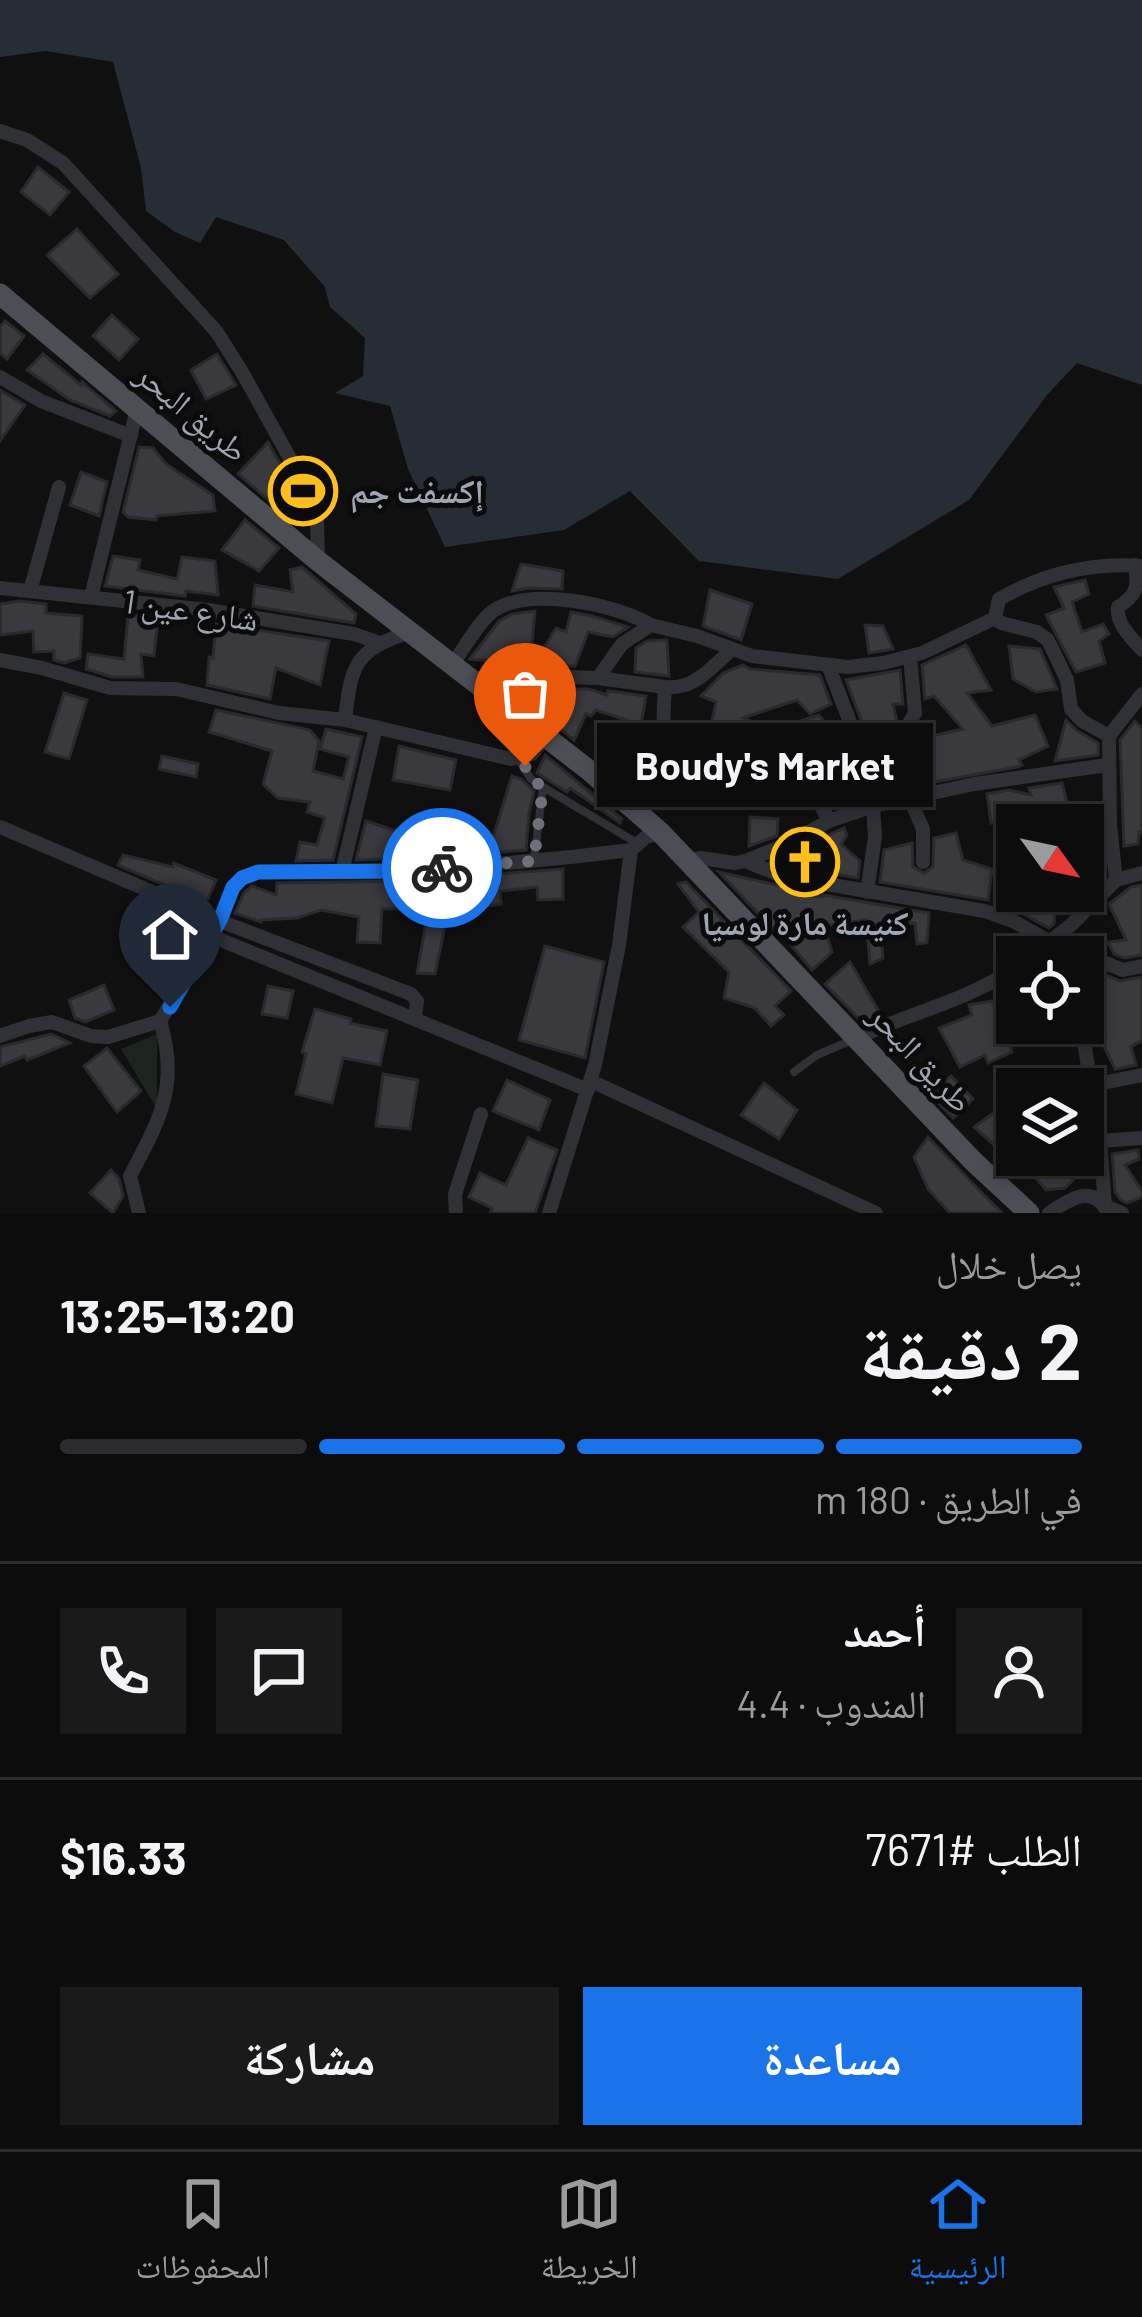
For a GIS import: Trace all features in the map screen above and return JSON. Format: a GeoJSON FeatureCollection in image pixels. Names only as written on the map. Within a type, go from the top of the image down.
{"type":"FeatureCollection","features":[{"type":"Feature","properties":{"kind":"main road","name":"طريق البحر"},"geometry":{"type":"LineString","coordinates":[[0,294],[318,560],[662,832],[1020,1210]]}},
{"type":"Feature","properties":{"kind":"street"},"geometry":{"type":"LineString","coordinates":[[0,131],[27,140],[63,163],[216,331],[302,480],[317,520],[318,560]]}},
{"type":"Feature","properties":{"kind":"street"},"geometry":{"type":"LineString","coordinates":[[0,376],[41,401],[131,436]]}},
{"type":"Feature","properties":{"kind":"street"},"geometry":{"type":"LineString","coordinates":[[91,597],[137,409]]}},
{"type":"Feature","properties":{"kind":"street"},"geometry":{"type":"LineString","coordinates":[[30,591],[59,487]]}},
{"type":"Feature","properties":{"kind":"street"},"geometry":{"type":"LineString","coordinates":[[995,618],[999,599],[1036,582],[1081,567],[1139,566],[1134,594],[1117,613],[1142,650]]}},
{"type":"Feature","properties":{"kind":"street","name":"شارع عين 1"},"geometry":{"type":"LineString","coordinates":[[0,588],[208,610],[354,634],[380,643]]}},
{"type":"Feature","properties":{"kind":"street"},"geometry":{"type":"LineString","coordinates":[[452,665],[490,613],[512,604],[556,600],[594,603],[763,658],[857,667],[922,652],[995,618]]}},
{"type":"Feature","properties":{"kind":"street"},"geometry":{"type":"LineString","coordinates":[[995,618],[1048,640],[1067,680],[1071,709],[1108,736]]}},
{"type":"Feature","properties":{"kind":"street"},"geometry":{"type":"LineString","coordinates":[[598,678],[622,644],[651,625]]}},
{"type":"Feature","properties":{"kind":"street"},"geometry":{"type":"LineString","coordinates":[[345,720],[352,671],[359,660],[380,643],[410,632]]}},
{"type":"Feature","properties":{"kind":"street"},"geometry":{"type":"LineString","coordinates":[[472,680],[491,675],[598,678],[678,688],[694,682],[730,650]]}},
{"type":"Feature","properties":{"kind":"street"},"geometry":{"type":"LineString","coordinates":[[901,737],[915,713],[910,656]]}},
{"type":"Feature","properties":{"kind":"street"},"geometry":{"type":"LineString","coordinates":[[0,660],[110,688],[176,689],[518,759],[532,754],[543,735],[562,678]]}},
{"type":"Feature","properties":{"kind":"street"},"geometry":{"type":"LineString","coordinates":[[828,665],[860,748]]}},
{"type":"Feature","properties":{"kind":"street"},"geometry":{"type":"LineString","coordinates":[[665,687],[665,742],[676,764],[689,777],[740,799],[808,780],[888,733],[896,733],[901,737],[923,829],[923,862]]}},
{"type":"Feature","properties":{"kind":"street"},"geometry":{"type":"LineString","coordinates":[[1116,880],[1109,825],[1108,736],[1142,694]]}},
{"type":"Feature","properties":{"kind":"street"},"geometry":{"type":"LineString","coordinates":[[342,872],[376,727]]}},
{"type":"Feature","properties":{"kind":"street"},"geometry":{"type":"LineString","coordinates":[[688,860],[745,861],[872,806],[974,784],[1108,765]]}},
{"type":"Feature","properties":{"kind":"street"},"geometry":{"type":"LineString","coordinates":[[808,780],[829,821]]}},
{"type":"Feature","properties":{"kind":"street"},"geometry":{"type":"LineString","coordinates":[[867,892],[875,837],[872,806]]}},
{"type":"Feature","properties":{"kind":"street"},"geometry":{"type":"LineString","coordinates":[[0,826],[220,920],[411,994],[417,1001],[415,1018]]}},
{"type":"Feature","properties":{"kind":"street"},"geometry":{"type":"LineString","coordinates":[[0,1036],[52,1022],[108,1037],[160,1021],[220,920],[233,887],[258,872],[406,871],[534,861],[634,846],[662,832]]}},
{"type":"Feature","properties":{"kind":"street"},"geometry":{"type":"LineString","coordinates":[[548,1213],[590,1086],[620,945],[634,846]]}},
{"type":"Feature","properties":{"kind":"street"},"geometry":{"type":"LineString","coordinates":[[745,861],[785,878],[986,911],[1049,936]]}},
{"type":"Feature","properties":{"kind":"street"},"geometry":{"type":"LineString","coordinates":[[1056,936],[1116,880],[1142,873]]}},
{"type":"Feature","properties":{"kind":"street"},"geometry":{"type":"LineString","coordinates":[[211,936],[590,1086],[876,1213]]}},
{"type":"Feature","properties":{"kind":"street"},"geometry":{"type":"LineString","coordinates":[[1104,962],[1124,970],[1142,966]]}},
{"type":"Feature","properties":{"kind":"street"},"geometry":{"type":"LineString","coordinates":[[857,1038],[996,979]]}},
{"type":"Feature","properties":{"kind":"street"},"geometry":{"type":"LineString","coordinates":[[139,1213],[130,1177],[161,1114],[168,1048],[160,1021]]}},
{"type":"Feature","properties":{"kind":"street"},"geometry":{"type":"LineString","coordinates":[[1104,1082],[1142,1075]]}},
{"type":"Feature","properties":{"kind":"street"},"geometry":{"type":"LineString","coordinates":[[457,1213],[454,1194],[481,1114]]}},
{"type":"Feature","properties":{"kind":"street"},"geometry":{"type":"LineString","coordinates":[[1104,1141],[1142,1138]]}},
{"type":"Feature","properties":{"kind":"street"},"geometry":{"type":"LineString","coordinates":[[1049,1213],[1102,1176]]}},
{"type":"Feature","properties":{"kind":"street"},"geometry":{"type":"LineString","coordinates":[[1103,1176],[1104,1210]]}},
{"type":"Feature","properties":{"kind":"street"},"geometry":{"type":"LineString","coordinates":[[1078,1196],[1099,1199],[1104,1210]]}},
{"type":"Feature","properties":{"kind":"street"},"geometry":{"type":"LineString","coordinates":[[1104,1210],[1122,1213]]}},
{"type":"Feature","properties":{"kind":"lane"},"geometry":{"type":"LineString","coordinates":[[518,759],[531,779],[634,846]]}},
{"type":"Feature","properties":{"kind":"lane"},"geometry":{"type":"LineString","coordinates":[[534,861],[543,787]]}},
{"type":"Feature","properties":{"kind":"lane"},"geometry":{"type":"LineString","coordinates":[[794,1072],[817,1055],[857,1038]]}},
{"type":"Feature","properties":{"kind":"shaded area"},"geometry":{"type":"Polygon","coordinates":[[[0,0],[1142,0],[1142,385],[1077,363],[1047,395],[969,500],[838,579],[699,561],[630,491],[564,530],[445,547],[408,469],[390,406],[335,393],[363,376],[365,338],[330,307],[325,287],[284,240],[216,217],[200,243],[146,211],[141,168],[113,62],[46,51],[0,57],[0,0]]]}},
{"type":"Feature","properties":{"kind":"shaded area"},"geometry":{"type":"Polygon","coordinates":[[[157,1034],[157,1109],[121,1049],[157,1034]]]}},
{"type":"Feature","properties":{"kind":"building"},"geometry":{"type":"Polygon","coordinates":[[[38,167],[69,192],[50,215],[21,192],[38,167]]]}},
{"type":"Feature","properties":{"kind":"building"},"geometry":{"type":"Polygon","coordinates":[[[77,229],[118,274],[90,298],[47,255],[77,229]]]}},
{"type":"Feature","properties":{"kind":"building"},"geometry":{"type":"Polygon","coordinates":[[[112,315],[138,339],[119,360],[93,336],[112,315]]]}},
{"type":"Feature","properties":{"kind":"building"},"geometry":{"type":"Polygon","coordinates":[[[5,321],[24,336],[7,359],[0,353],[0,327],[5,321]]]}},
{"type":"Feature","properties":{"kind":"building"},"geometry":{"type":"Polygon","coordinates":[[[43,354],[116,411],[110,416],[70,400],[27,370],[43,354]]]}},
{"type":"Feature","properties":{"kind":"building"},"geometry":{"type":"Polygon","coordinates":[[[217,354],[236,385],[206,399],[191,370],[217,354]]]}},
{"type":"Feature","properties":{"kind":"building"},"geometry":{"type":"Polygon","coordinates":[[[0,390],[25,405],[0,441],[0,390]]]}},
{"type":"Feature","properties":{"kind":"building"},"geometry":{"type":"Polygon","coordinates":[[[268,442],[302,513],[292,520],[238,474],[268,442]]]}},
{"type":"Feature","properties":{"kind":"building"},"geometry":{"type":"Polygon","coordinates":[[[139,447],[153,448],[166,464],[213,495],[215,511],[157,516],[156,520],[128,517],[123,512],[139,447]]]}},
{"type":"Feature","properties":{"kind":"building"},"geometry":{"type":"Polygon","coordinates":[[[81,472],[107,482],[99,516],[70,505],[81,472]]]}},
{"type":"Feature","properties":{"kind":"building"},"geometry":{"type":"Polygon","coordinates":[[[245,520],[279,548],[259,571],[222,550],[245,520]]]}},
{"type":"Feature","properties":{"kind":"building"},"geometry":{"type":"Polygon","coordinates":[[[113,556],[140,560],[138,570],[177,579],[182,557],[215,561],[218,595],[186,591],[185,596],[105,586],[113,556]]]}},
{"type":"Feature","properties":{"kind":"building"},"geometry":{"type":"Polygon","coordinates":[[[521,564],[563,571],[562,589],[512,591],[521,564]]]}},
{"type":"Feature","properties":{"kind":"building"},"geometry":{"type":"Polygon","coordinates":[[[302,567],[356,614],[354,623],[253,606],[255,585],[293,592],[290,570],[302,567]]]}},
{"type":"Feature","properties":{"kind":"building"},"geometry":{"type":"Polygon","coordinates":[[[1085,580],[1089,594],[1072,602],[1082,632],[1103,624],[1109,634],[1099,641],[1105,663],[1076,672],[1046,615],[1064,608],[1054,587],[1085,580]]]}},
{"type":"Feature","properties":{"kind":"building"},"geometry":{"type":"Polygon","coordinates":[[[710,590],[752,604],[741,640],[703,626],[710,590]]]}},
{"type":"Feature","properties":{"kind":"building"},"geometry":{"type":"Polygon","coordinates":[[[0,604],[46,604],[46,613],[82,616],[80,658],[64,663],[54,660],[54,651],[34,652],[33,631],[0,635],[0,604]]]}},
{"type":"Feature","properties":{"kind":"building"},"geometry":{"type":"Polygon","coordinates":[[[535,611],[530,665],[470,659],[499,621],[535,611]]]}},
{"type":"Feature","properties":{"kind":"building"},"geometry":{"type":"Polygon","coordinates":[[[571,612],[628,627],[613,637],[588,632],[575,666],[568,666],[543,649],[556,628],[566,632],[571,612]]]}},
{"type":"Feature","properties":{"kind":"building"},"geometry":{"type":"Polygon","coordinates":[[[128,615],[158,618],[154,656],[141,654],[143,677],[112,677],[86,669],[88,654],[124,659],[128,615]]]}},
{"type":"Feature","properties":{"kind":"building"},"geometry":{"type":"Polygon","coordinates":[[[216,624],[329,641],[320,685],[276,668],[270,699],[207,685],[216,624]]]}},
{"type":"Feature","properties":{"kind":"building"},"geometry":{"type":"Polygon","coordinates":[[[865,625],[883,626],[893,649],[869,653],[865,625]]]}},
{"type":"Feature","properties":{"kind":"building"},"geometry":{"type":"Polygon","coordinates":[[[667,640],[669,676],[635,672],[636,648],[647,641],[667,640]]]}},
{"type":"Feature","properties":{"kind":"building"},"geometry":{"type":"Polygon","coordinates":[[[966,645],[991,690],[967,693],[992,726],[1035,715],[1048,746],[1019,760],[1022,765],[1017,767],[928,783],[914,740],[963,729],[934,696],[925,699],[922,665],[966,645]]]}},
{"type":"Feature","properties":{"kind":"building"},"geometry":{"type":"Polygon","coordinates":[[[1009,646],[1040,649],[1057,689],[1036,692],[1013,679],[1009,646]]]}},
{"type":"Feature","properties":{"kind":"building"},"geometry":{"type":"Polygon","coordinates":[[[743,665],[820,675],[831,704],[810,714],[797,700],[743,718],[773,730],[767,751],[779,751],[785,777],[752,786],[747,740],[710,729],[716,702],[701,696],[723,673],[743,665]]]}},
{"type":"Feature","properties":{"kind":"building"},"geometry":{"type":"Polygon","coordinates":[[[900,670],[903,704],[893,704],[897,722],[883,723],[866,733],[846,680],[900,670]]]}},
{"type":"Feature","properties":{"kind":"building"},"geometry":{"type":"Polygon","coordinates":[[[575,689],[646,696],[641,725],[596,710],[591,716],[586,714],[574,740],[557,726],[575,689]]]}},
{"type":"Feature","properties":{"kind":"building"},"geometry":{"type":"Polygon","coordinates":[[[64,693],[87,700],[69,759],[45,752],[64,693]]]}},
{"type":"Feature","properties":{"kind":"building"},"geometry":{"type":"Polygon","coordinates":[[[216,710],[310,730],[319,741],[313,771],[343,779],[349,757],[320,749],[326,729],[362,737],[333,860],[296,861],[300,842],[317,845],[325,818],[307,812],[310,802],[278,798],[263,784],[272,751],[209,732],[216,710]]]}},
{"type":"Feature","properties":{"kind":"building"},"geometry":{"type":"Polygon","coordinates":[[[819,715],[832,731],[822,752],[828,755],[804,769],[797,722],[819,715]]]}},
{"type":"Feature","properties":{"kind":"building"},"geometry":{"type":"Polygon","coordinates":[[[1066,720],[1098,743],[1098,755],[1055,761],[1066,720]]]}},
{"type":"Feature","properties":{"kind":"building"},"geometry":{"type":"Polygon","coordinates":[[[1135,721],[1142,728],[1142,833],[1138,844],[1124,846],[1120,740],[1135,721]]]}},
{"type":"Feature","properties":{"kind":"building"},"geometry":{"type":"Polygon","coordinates":[[[634,743],[649,771],[623,780],[606,762],[634,743]]]}},
{"type":"Feature","properties":{"kind":"building"},"geometry":{"type":"Polygon","coordinates":[[[892,744],[903,780],[835,807],[823,784],[892,744]]]}},
{"type":"Feature","properties":{"kind":"building"},"geometry":{"type":"Polygon","coordinates":[[[399,746],[456,760],[450,790],[393,780],[399,746]]]}},
{"type":"Feature","properties":{"kind":"building"},"geometry":{"type":"Polygon","coordinates":[[[545,755],[622,819],[620,823],[570,788],[567,792],[537,773],[545,755]]]}},
{"type":"Feature","properties":{"kind":"building"},"geometry":{"type":"Polygon","coordinates":[[[162,756],[198,764],[196,777],[159,769],[162,756]]]}},
{"type":"Feature","properties":{"kind":"building"},"geometry":{"type":"Polygon","coordinates":[[[512,776],[534,791],[526,850],[457,855],[466,828],[493,837],[512,776]]]}},
{"type":"Feature","properties":{"kind":"building"},"geometry":{"type":"Polygon","coordinates":[[[1062,783],[1067,802],[996,804],[996,821],[991,823],[987,794],[1009,790],[1031,795],[1029,788],[1062,783]]]}},
{"type":"Feature","properties":{"kind":"building"},"geometry":{"type":"Polygon","coordinates":[[[750,817],[778,819],[777,836],[749,846],[750,817]]]}},
{"type":"Feature","properties":{"kind":"building"},"geometry":{"type":"Polygon","coordinates":[[[366,821],[406,834],[401,858],[356,860],[366,821]]]}},
{"type":"Feature","properties":{"kind":"building"},"geometry":{"type":"Polygon","coordinates":[[[844,828],[847,835],[841,844],[860,861],[858,878],[824,872],[822,838],[844,828]]]}},
{"type":"Feature","properties":{"kind":"building"},"geometry":{"type":"Polygon","coordinates":[[[956,833],[963,860],[992,869],[988,900],[880,882],[884,850],[912,843],[913,867],[924,873],[933,867],[934,838],[956,833]]]}},
{"type":"Feature","properties":{"kind":"building"},"geometry":{"type":"Polygon","coordinates":[[[123,855],[173,867],[174,863],[216,880],[206,903],[118,865],[123,855]]]}},
{"type":"Feature","properties":{"kind":"building"},"geometry":{"type":"Polygon","coordinates":[[[563,869],[563,899],[538,900],[537,887],[500,891],[501,904],[480,907],[479,899],[450,902],[435,974],[417,973],[428,912],[422,908],[382,909],[380,943],[357,942],[359,917],[321,910],[261,922],[235,913],[252,886],[276,895],[277,883],[399,881],[563,869]]]}},
{"type":"Feature","properties":{"kind":"building"},"geometry":{"type":"Polygon","coordinates":[[[719,872],[803,891],[807,896],[929,913],[927,943],[917,944],[915,923],[880,924],[883,958],[870,964],[866,920],[824,926],[832,952],[812,970],[719,872]]]}},
{"type":"Feature","properties":{"kind":"building"},"geometry":{"type":"Polygon","coordinates":[[[686,882],[791,991],[775,1006],[784,1015],[771,1026],[755,1008],[724,998],[729,972],[683,927],[699,912],[678,884],[686,882]]]}},
{"type":"Feature","properties":{"kind":"building"},"geometry":{"type":"Polygon","coordinates":[[[1142,885],[1142,955],[1124,958],[1114,954],[1108,942],[1126,940],[1109,904],[1131,887],[1142,885]]]}},
{"type":"Feature","properties":{"kind":"building"},"geometry":{"type":"Polygon","coordinates":[[[1055,912],[1054,924],[1049,928],[1021,913],[1055,912]]]}},
{"type":"Feature","properties":{"kind":"building"},"geometry":{"type":"Polygon","coordinates":[[[545,946],[604,962],[585,1058],[519,1040],[545,946]]]}},
{"type":"Feature","properties":{"kind":"building"},"geometry":{"type":"Polygon","coordinates":[[[850,962],[881,1015],[863,1023],[825,984],[850,962]]]}},
{"type":"Feature","properties":{"kind":"building"},"geometry":{"type":"Polygon","coordinates":[[[1104,974],[1120,981],[1142,977],[1142,1040],[1131,1047],[1136,1065],[1115,1069],[1103,1044],[1104,974]]]}},
{"type":"Feature","properties":{"kind":"building"},"geometry":{"type":"Polygon","coordinates":[[[104,985],[114,1010],[85,1022],[75,1018],[69,1000],[104,985]]]}},
{"type":"Feature","properties":{"kind":"building"},"geometry":{"type":"Polygon","coordinates":[[[268,986],[293,991],[287,1018],[262,1014],[268,986]]]}},
{"type":"Feature","properties":{"kind":"building"},"geometry":{"type":"Polygon","coordinates":[[[992,1001],[996,1044],[1009,1044],[1012,1052],[988,1063],[985,1055],[960,1067],[939,1028],[972,1015],[969,1005],[992,1001]]]}},
{"type":"Feature","properties":{"kind":"building"},"geometry":{"type":"Polygon","coordinates":[[[315,1009],[387,1031],[380,1065],[343,1058],[332,1103],[296,1094],[315,1009]]]}},
{"type":"Feature","properties":{"kind":"building"},"geometry":{"type":"Polygon","coordinates":[[[51,1034],[70,1043],[0,1066],[0,1047],[51,1034]]]}},
{"type":"Feature","properties":{"kind":"building"},"geometry":{"type":"Polygon","coordinates":[[[107,1048],[141,1091],[117,1112],[84,1066],[107,1048]]]}},
{"type":"Feature","properties":{"kind":"building"},"geometry":{"type":"Polygon","coordinates":[[[383,1074],[418,1080],[410,1129],[376,1126],[383,1074]]]}},
{"type":"Feature","properties":{"kind":"building"},"geometry":{"type":"Polygon","coordinates":[[[951,1076],[973,1099],[953,1118],[931,1095],[951,1076]]]}},
{"type":"Feature","properties":{"kind":"building"},"geometry":{"type":"Polygon","coordinates":[[[507,1080],[550,1100],[539,1130],[493,1111],[507,1080]]]}},
{"type":"Feature","properties":{"kind":"building"},"geometry":{"type":"Polygon","coordinates":[[[764,1083],[797,1110],[779,1139],[741,1115],[764,1083]]]}},
{"type":"Feature","properties":{"kind":"building"},"geometry":{"type":"Polygon","coordinates":[[[996,1111],[996,1147],[974,1127],[996,1111]]]}},
{"type":"Feature","properties":{"kind":"building"},"geometry":{"type":"Polygon","coordinates":[[[928,1137],[1002,1213],[950,1213],[928,1189],[914,1157],[928,1137]]]}},
{"type":"Feature","properties":{"kind":"building"},"geometry":{"type":"Polygon","coordinates":[[[528,1138],[557,1150],[535,1213],[490,1213],[492,1208],[469,1197],[480,1173],[506,1185],[528,1138]]]}},
{"type":"Feature","properties":{"kind":"building"},"geometry":{"type":"Polygon","coordinates":[[[1138,1150],[1139,1159],[1125,1165],[1142,1197],[1127,1203],[1115,1192],[1112,1154],[1138,1150]]]}},
{"type":"Feature","properties":{"kind":"building"},"geometry":{"type":"Polygon","coordinates":[[[111,1170],[123,1196],[113,1213],[90,1193],[111,1170]]]}},
{"type":"Feature","properties":{"kind":"building"},"geometry":{"type":"Polygon","coordinates":[[[1034,1176],[1077,1176],[1065,1188],[1046,1190],[1034,1176]]]}},
{"type":"Feature","properties":{"kind":"way so far"},"geometry":{"type":"LineString","coordinates":[[442,868],[534,861],[543,787],[531,779],[525,766]]}},
{"type":"Feature","properties":{"kind":"place","name":"إكسفت جم"},"geometry":{"type":"Point","coordinates":[303,491]}},
{"type":"Feature","properties":{"kind":"place","name":"Boudy's Market"},"geometry":{"type":"Point","coordinates":[525,766]}},
{"type":"Feature","properties":{"kind":"place","name":"كنيسة مارة لوسيا"},"geometry":{"type":"Point","coordinates":[805,862]}},
{"type":"Feature","properties":{"kind":"route"},"geometry":{"type":"LineString","coordinates":[[170,1007],[242,878],[258,872],[442,868]]}}]}
